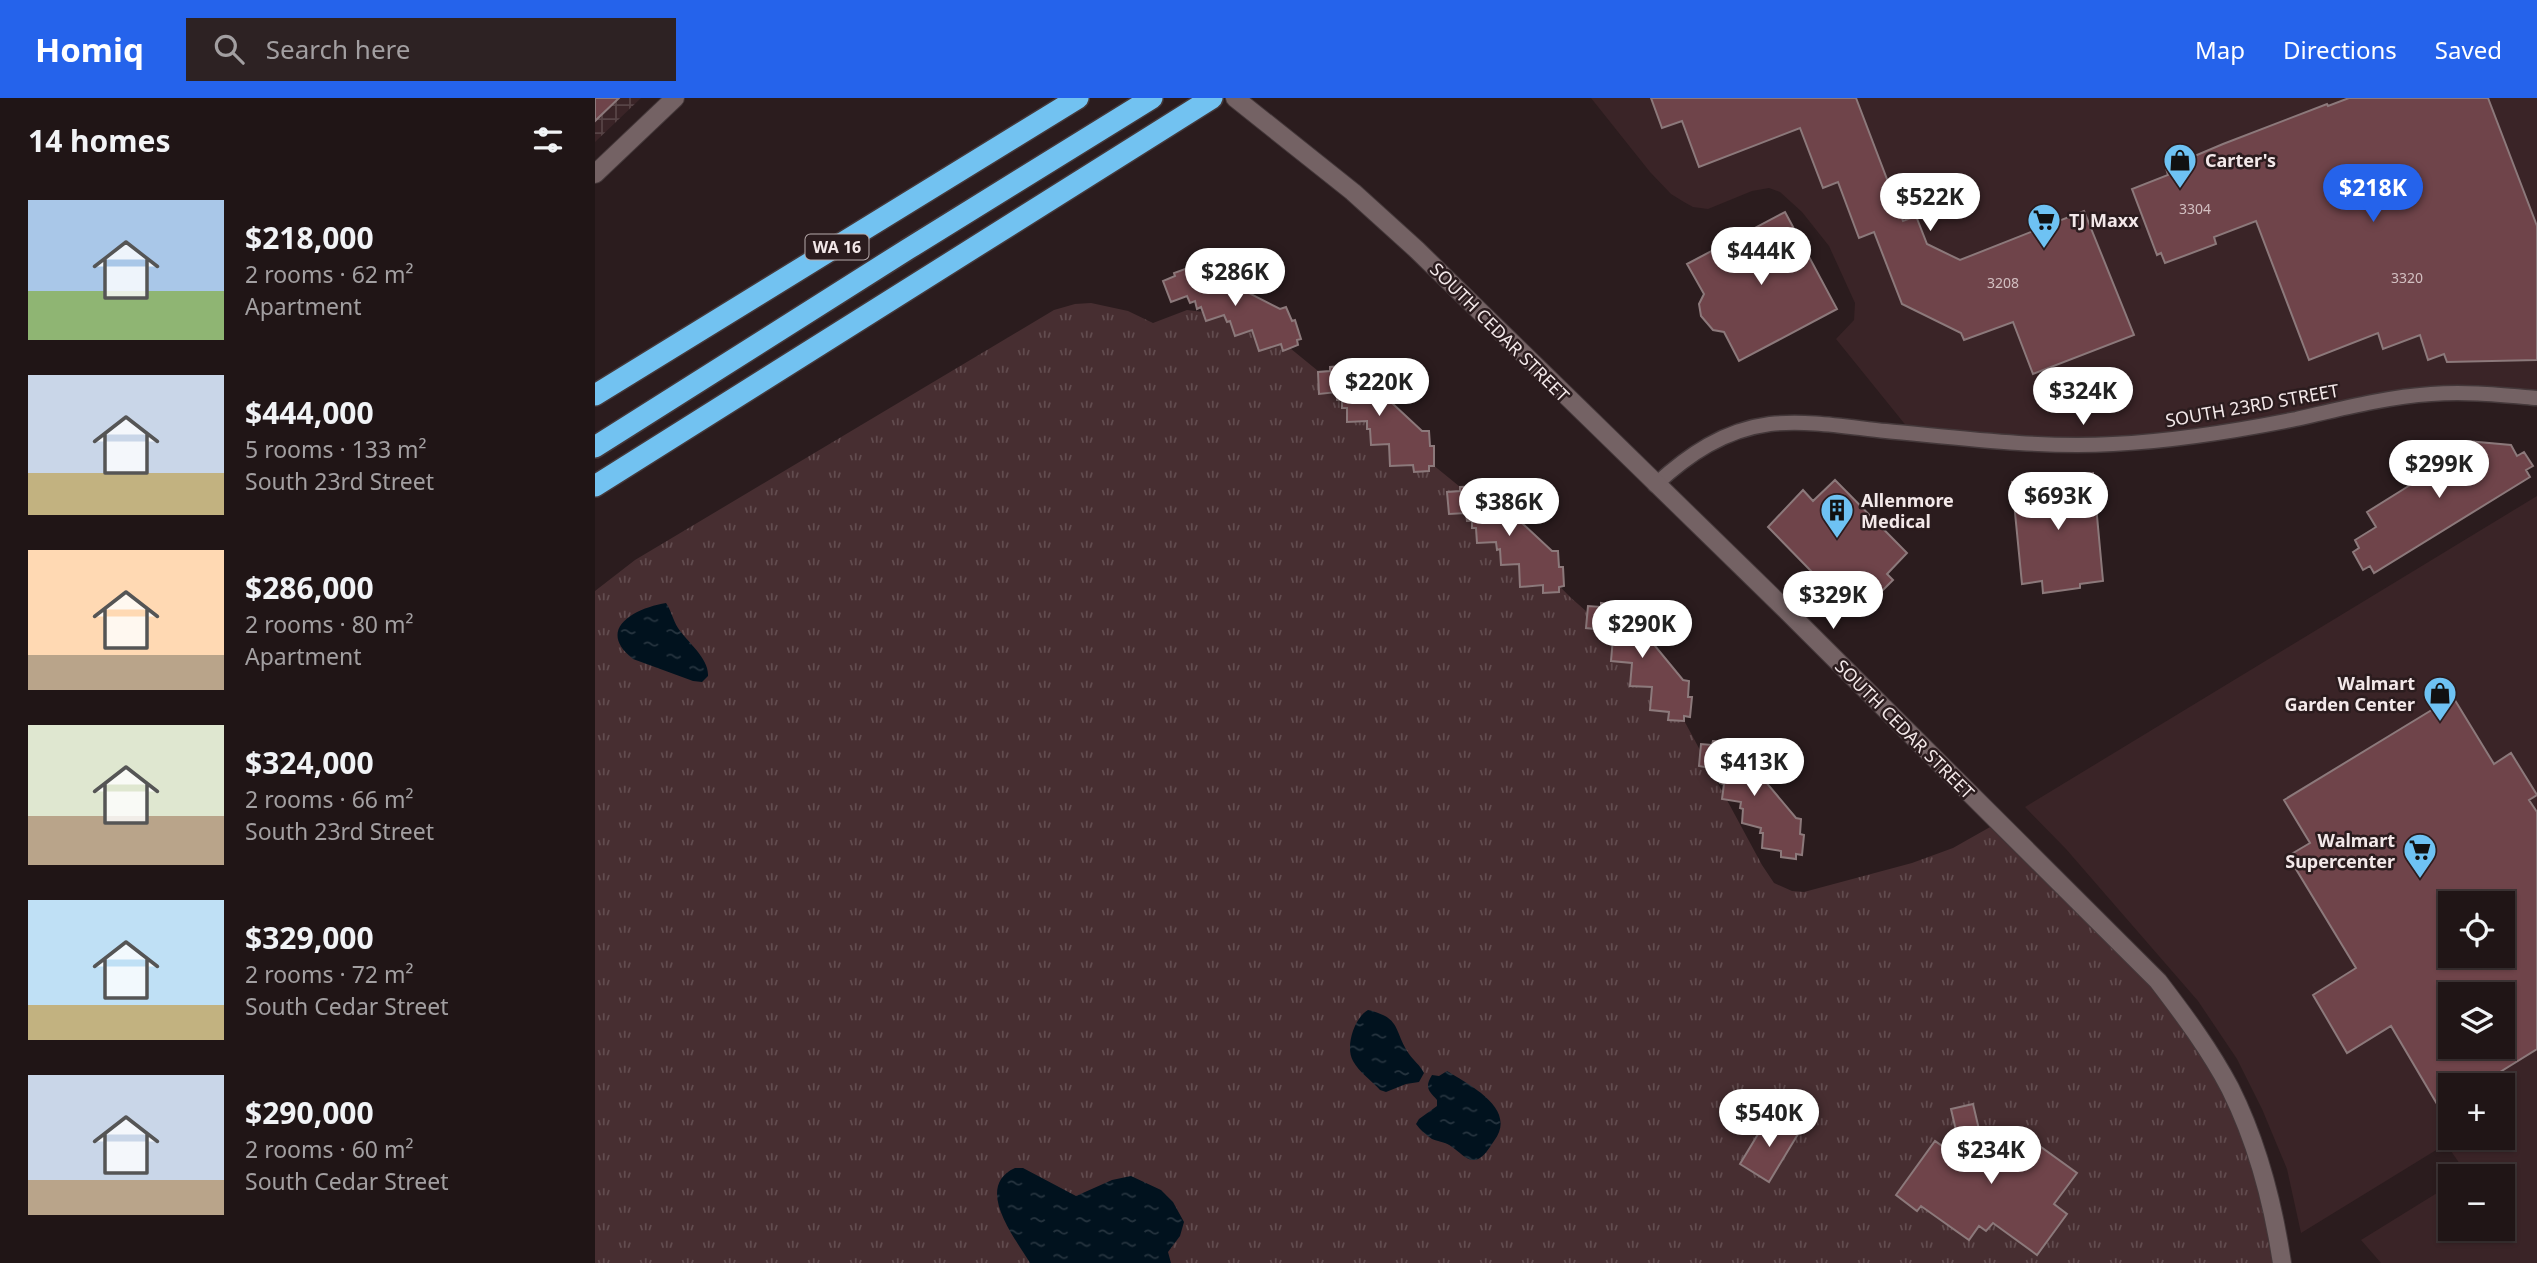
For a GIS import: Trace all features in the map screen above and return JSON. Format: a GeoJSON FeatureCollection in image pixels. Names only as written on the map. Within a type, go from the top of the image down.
{"type":"FeatureCollection","features":[{"type":"Feature","properties":{"kind":"highway","name":"WA 16"},"geometry":{"type":"LineString","coordinates":[[595,395],[1078,98]]}},
{"type":"Feature","properties":{"kind":"highway"},"geometry":{"type":"LineString","coordinates":[[595,447],[1152,98]]}},
{"type":"Feature","properties":{"kind":"highway"},"geometry":{"type":"LineString","coordinates":[[595,486],[1212,98]]}},
{"type":"Feature","properties":{"kind":"highway"},"geometry":{"type":"LineString","coordinates":[[595,494],[627,468]]}},
{"type":"Feature","properties":{"kind":"main road"},"geometry":{"type":"LineString","coordinates":[[595,174],[675,98]]}},
{"type":"Feature","properties":{"kind":"main road","name":"SOUTH CEDAR STREET"},"geometry":{"type":"LineString","coordinates":[[1235,98],[1353,192],[1417,250],[1787,611],[2158,981],[2203,1042],[2230,1090],[2264,1176],[2282,1263]]}},
{"type":"Feature","properties":{"kind":"street","name":"SOUTH 23RD STREET"},"geometry":{"type":"LineString","coordinates":[[1655,485],[1700,448],[1727,435],[1770,424],[1816,423],[2059,445],[2112,444],[2266,425],[2431,394],[2537,398]]}},
{"type":"Feature","properties":{"kind":"shaded area"},"geometry":{"type":"Polygon","coordinates":[[[595,98],[641,98],[595,142],[595,98]]]}},
{"type":"Feature","properties":{"kind":"shaded area"},"geometry":{"type":"Polygon","coordinates":[[[1591,98],[2537,98],[2537,398],[2460,393],[2112,444],[1912,433],[1836,339],[1854,320],[1855,303],[1829,246],[1802,212],[1780,192],[1769,188],[1752,191],[1708,209],[1693,207],[1671,194],[1650,172],[1591,98]]]}},
{"type":"Feature","properties":{"kind":"shaded area"},"geometry":{"type":"Polygon","coordinates":[[[2537,496],[2537,1263],[2381,1263],[2361,1240],[2438,1192],[2438,1241],[2515,1241],[2515,1164],[2460,1164],[2450,1150],[2515,1150],[2515,1073],[2438,1073],[2438,1149],[2301,1233],[2287,1169],[2237,1059],[2198,1001],[2066,849],[2025,807],[2537,496]]]}},
{"type":"Feature","properties":{"kind":"green space"},"geometry":{"type":"Polygon","coordinates":[[[1091,303],[1128,311],[1153,323],[1187,310],[1253,318],[1476,500],[1570,597],[1660,676],[1774,883],[1792,891],[1804,892],[1912,863],[1953,848],[1999,822],[2158,981],[2230,1089],[2282,1263],[595,1263],[595,591],[635,560],[1054,310],[1091,303]]]}},
{"type":"Feature","properties":{"kind":"water"},"geometry":{"type":"Polygon","coordinates":[[[666,603],[678,628],[705,663],[708,676],[702,682],[633,659],[622,648],[618,638],[619,629],[624,622],[642,610],[666,603]]]}},
{"type":"Feature","properties":{"kind":"water"},"geometry":{"type":"Polygon","coordinates":[[[1368,1010],[1392,1021],[1404,1046],[1424,1073],[1419,1082],[1386,1092],[1380,1090],[1353,1061],[1350,1048],[1352,1033],[1359,1019],[1368,1010]]]}},
{"type":"Feature","properties":{"kind":"water"},"geometry":{"type":"Polygon","coordinates":[[[1447,1071],[1489,1100],[1500,1119],[1500,1129],[1494,1141],[1484,1155],[1475,1160],[1432,1139],[1416,1124],[1437,1106],[1437,1100],[1428,1086],[1432,1075],[1439,1076],[1447,1071]]]}},
{"type":"Feature","properties":{"kind":"water"},"geometry":{"type":"Polygon","coordinates":[[[1015,1168],[1023,1168],[1076,1196],[1112,1180],[1131,1176],[1161,1190],[1173,1202],[1184,1222],[1180,1236],[1168,1252],[1171,1263],[1030,1263],[1001,1214],[998,1200],[998,1187],[1003,1177],[1015,1168]]]}},
{"type":"Feature","properties":{"kind":"building"},"geometry":{"type":"Polygon","coordinates":[[[595,98],[619,98],[595,121],[595,98]]]}},
{"type":"Feature","properties":{"kind":"building"},"geometry":{"type":"Polygon","coordinates":[[[1651,98],[1856,98],[1903,221],[1916,216],[1927,244],[1960,260],[2084,211],[2134,335],[2033,374],[2013,322],[1964,340],[1961,333],[1902,304],[1874,232],[1859,238],[1838,182],[1823,188],[1800,128],[1699,167],[1682,121],[1662,128],[1651,98]]]}},
{"type":"Feature","properties":{"kind":"building"},"geometry":{"type":"Polygon","coordinates":[[[2349,98],[2488,98],[2537,226],[2537,360],[2447,362],[2444,354],[2428,360],[2420,335],[2383,349],[2378,333],[2309,360],[2256,221],[2214,237],[2216,244],[2165,263],[2161,253],[2157,255],[2132,189],[2168,175],[2166,168],[2223,144],[2349,98]]]}},
{"type":"Feature","properties":{"kind":"building"},"geometry":{"type":"Polygon","coordinates":[[[1785,212],[1837,309],[1739,361],[1724,332],[1713,330],[1701,316],[1699,304],[1704,294],[1687,264],[1785,212]]]}},
{"type":"Feature","properties":{"kind":"building"},"geometry":{"type":"Polygon","coordinates":[[[1196,265],[1198,270],[1206,266],[1208,272],[1280,309],[1286,307],[1292,321],[1295,320],[1301,339],[1297,340],[1298,345],[1283,351],[1281,344],[1259,351],[1252,330],[1235,336],[1230,321],[1227,322],[1224,315],[1206,321],[1201,307],[1197,309],[1195,301],[1190,303],[1187,296],[1171,302],[1163,281],[1175,276],[1174,273],[1196,265]]]}},
{"type":"Feature","properties":{"kind":"building"},"geometry":{"type":"Polygon","coordinates":[[[1354,365],[1354,370],[1363,370],[1363,376],[1422,431],[1429,431],[1430,446],[1434,446],[1434,466],[1429,466],[1429,471],[1414,472],[1413,465],[1390,466],[1389,444],[1371,445],[1367,421],[1347,422],[1347,408],[1342,408],[1342,400],[1337,400],[1337,392],[1319,394],[1318,372],[1330,371],[1330,367],[1354,365]]]}},
{"type":"Feature","properties":{"kind":"building"},"geometry":{"type":"Polygon","coordinates":[[[2467,441],[2511,445],[2517,456],[2524,452],[2533,466],[2526,470],[2530,477],[2374,573],[2370,566],[2363,570],[2353,552],[2359,548],[2355,540],[2376,527],[2367,512],[2415,482],[2405,466],[2415,463],[2427,465],[2439,457],[2448,462],[2465,452],[2467,441]]]}},
{"type":"Feature","properties":{"kind":"building"},"geometry":{"type":"Polygon","coordinates":[[[2093,473],[2103,581],[2080,584],[2080,588],[2043,593],[2042,581],[2022,584],[2012,482],[2093,473]]]}},
{"type":"Feature","properties":{"kind":"building","name":"Allenmore Medical"},"geometry":{"type":"Polygon","coordinates":[[[1835,480],[1907,553],[1887,574],[1893,580],[1877,596],[1874,594],[1854,615],[1768,527],[1803,490],[1813,501],[1835,480]]]}},
{"type":"Feature","properties":{"kind":"building"},"geometry":{"type":"Polygon","coordinates":[[[1483,486],[1483,491],[1493,490],[1493,496],[1552,551],[1558,551],[1559,567],[1563,567],[1564,586],[1559,587],[1559,592],[1543,593],[1543,585],[1520,587],[1519,564],[1501,565],[1500,549],[1497,550],[1496,542],[1477,543],[1476,528],[1472,528],[1472,521],[1467,521],[1466,513],[1449,514],[1447,492],[1460,491],[1460,487],[1483,486]]]}},
{"type":"Feature","properties":{"kind":"building"},"geometry":{"type":"Polygon","coordinates":[[[1601,603],[1625,606],[1624,610],[1633,611],[1632,618],[1683,680],[1689,681],[1688,697],[1692,697],[1690,717],[1684,716],[1684,721],[1668,720],[1669,712],[1650,710],[1652,687],[1630,686],[1632,663],[1611,661],[1613,638],[1603,637],[1604,630],[1586,628],[1588,606],[1601,607],[1601,603]]]}},
{"type":"Feature","properties":{"kind":"building","name":"Walmart Supercenter"},"geometry":{"type":"Polygon","coordinates":[[[2453,697],[2494,764],[2511,753],[2537,795],[2529,800],[2537,812],[2537,1049],[2498,1073],[2438,1073],[2438,1106],[2391,1026],[2347,1053],[2313,995],[2356,968],[2288,856],[2310,843],[2284,800],[2453,697]]]}},
{"type":"Feature","properties":{"kind":"building"},"geometry":{"type":"Polygon","coordinates":[[[1713,741],[1736,743],[1736,748],[1745,749],[1744,756],[1796,818],[1801,819],[1800,834],[1804,835],[1802,855],[1796,854],[1796,859],[1781,857],[1781,851],[1762,848],[1761,828],[1742,823],[1741,802],[1722,799],[1724,784],[1720,783],[1721,776],[1714,776],[1715,769],[1699,766],[1701,744],[1712,745],[1713,741]]]}},
{"type":"Feature","properties":{"kind":"building"},"geometry":{"type":"Polygon","coordinates":[[[1973,1104],[1986,1159],[2002,1137],[2012,1144],[2015,1139],[2022,1144],[2027,1137],[2077,1173],[2054,1204],[2067,1214],[2037,1255],[1993,1223],[1986,1231],[1979,1226],[1969,1240],[1921,1206],[1917,1211],[1896,1195],[1935,1141],[1963,1161],[1951,1109],[1973,1104]]]}},
{"type":"Feature","properties":{"kind":"building"},"geometry":{"type":"Polygon","coordinates":[[[1769,1116],[1798,1134],[1769,1182],[1740,1164],[1769,1116]]]}},
{"type":"Feature","properties":{"kind":"place","name":"Carter's"},"geometry":{"type":"Point","coordinates":[2180,190]}},
{"type":"Feature","properties":{"kind":"place","name":"TJ Maxx"},"geometry":{"type":"Point","coordinates":[2044,250]}},
{"type":"Feature","properties":{"kind":"place","name":"Allenmore Medical"},"geometry":{"type":"Point","coordinates":[1837,540]}},
{"type":"Feature","properties":{"kind":"place","name":"Walmart Garden Center"},"geometry":{"type":"Point","coordinates":[2440,723]}},
{"type":"Feature","properties":{"kind":"place","name":"Walmart Supercenter"},"geometry":{"type":"Point","coordinates":[2420,880]}}]}
